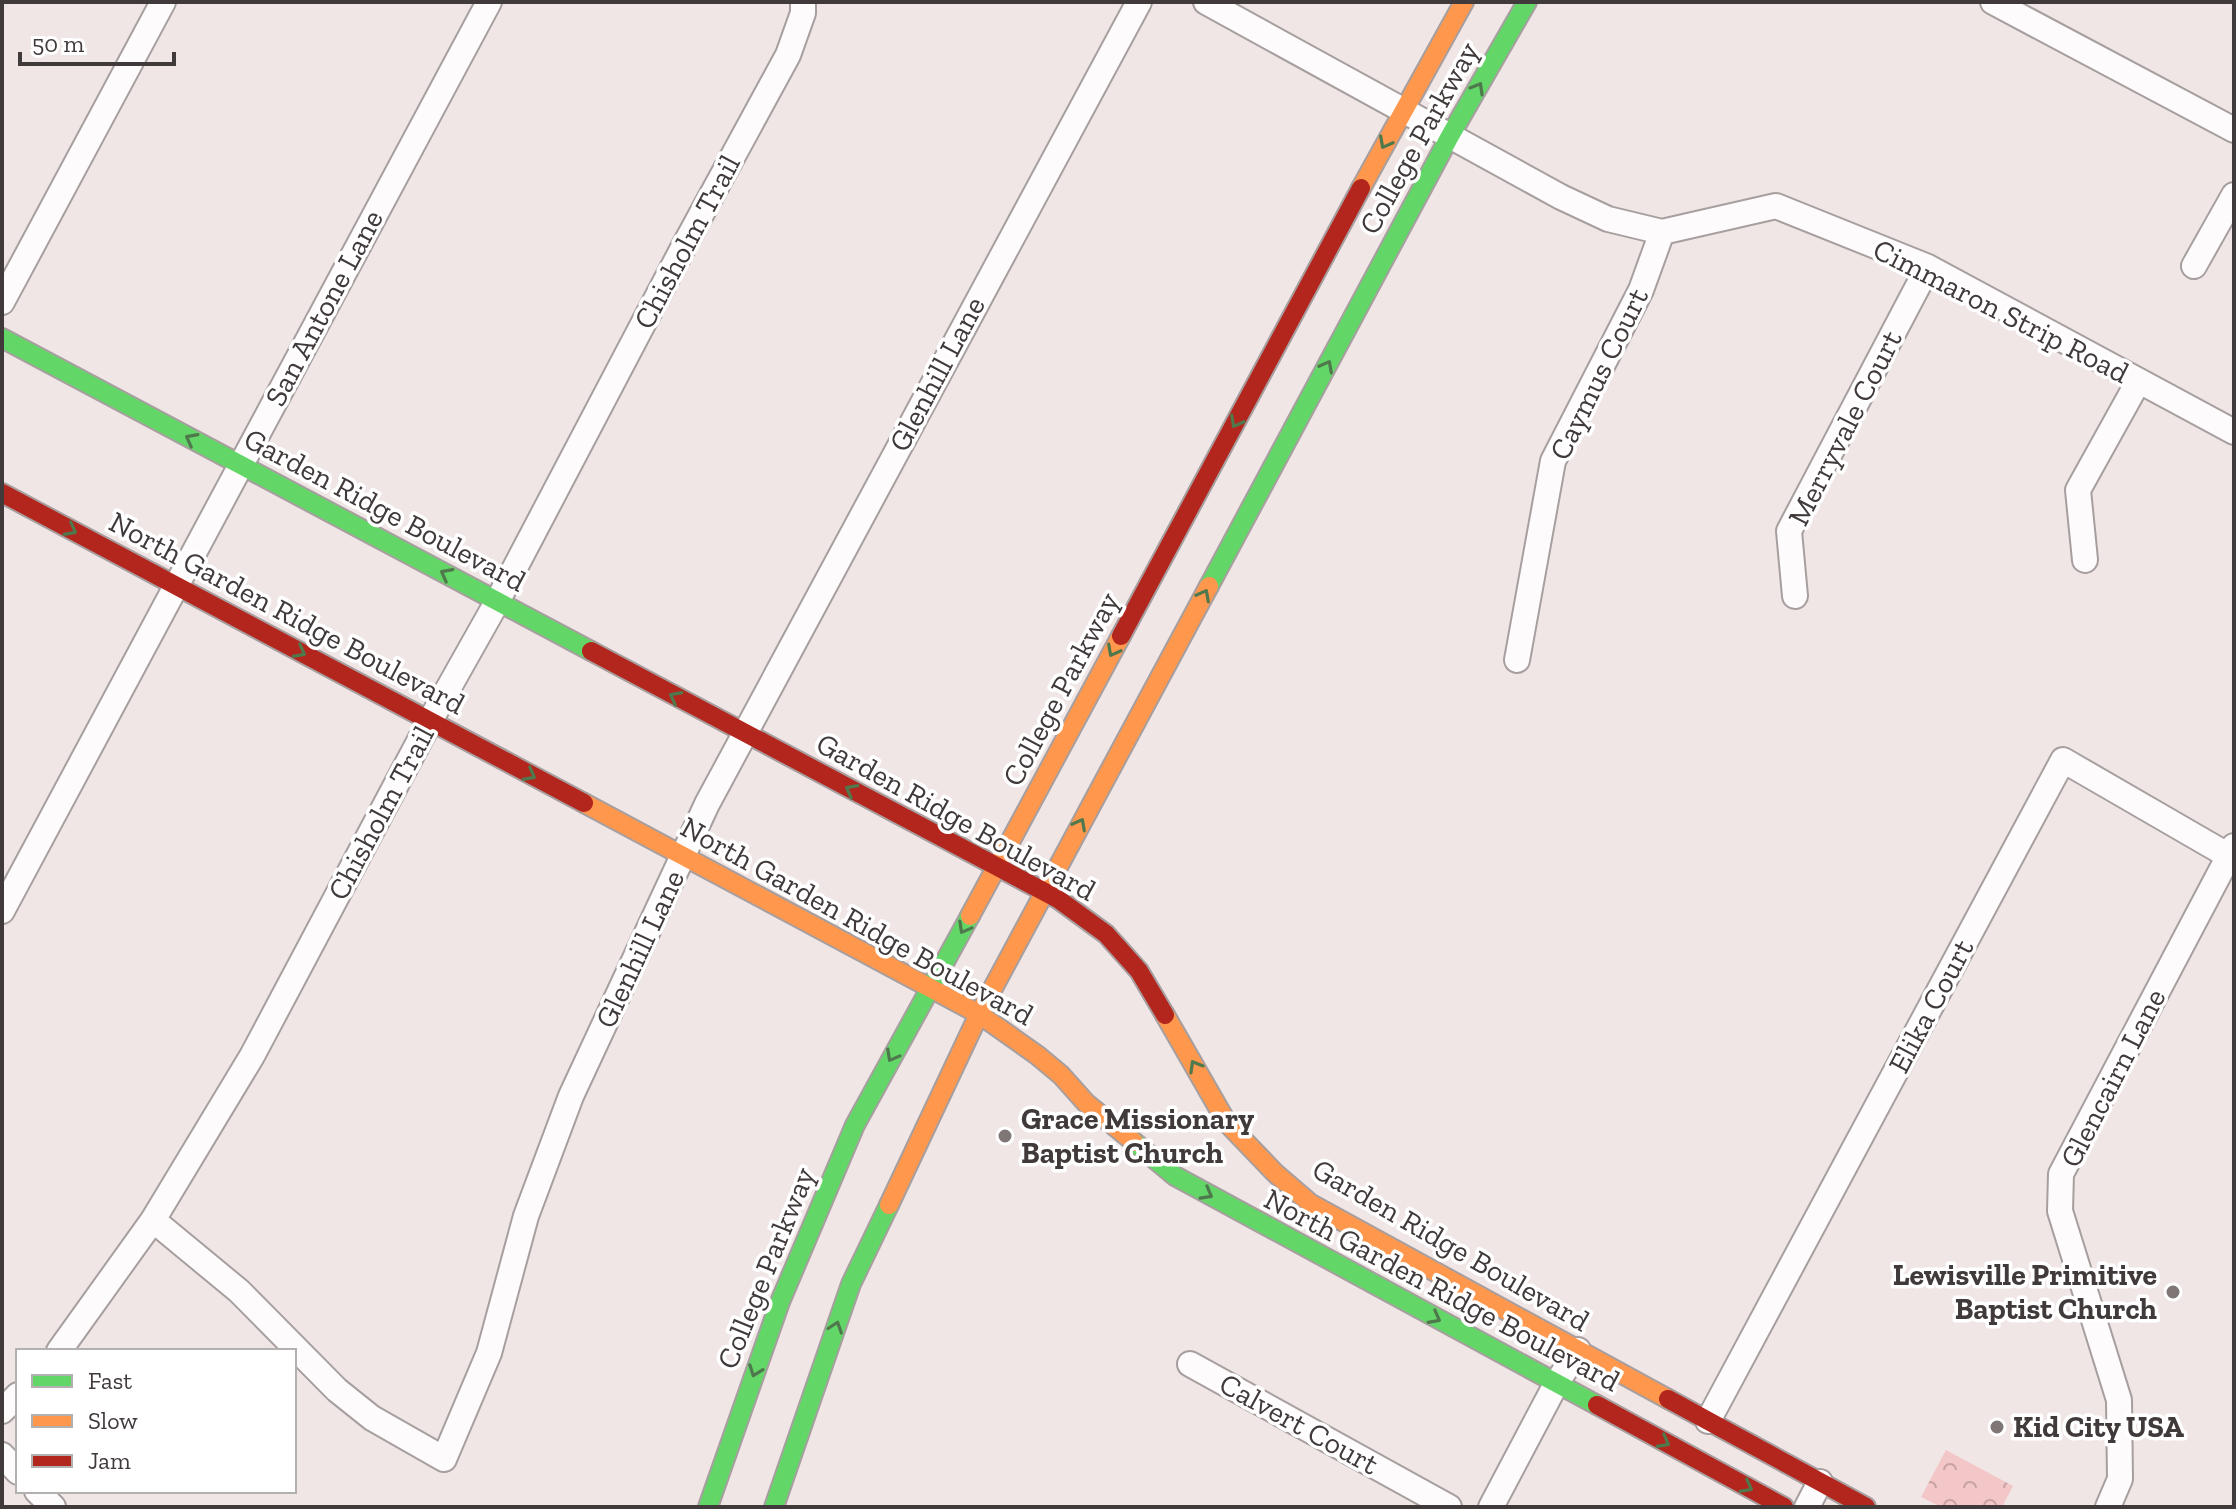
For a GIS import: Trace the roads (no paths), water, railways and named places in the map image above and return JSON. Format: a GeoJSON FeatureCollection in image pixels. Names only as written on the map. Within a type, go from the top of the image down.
{"type":"FeatureCollection","features":[{"type":"Feature","properties":{"kind":"main road","name":"College Parkway"},"geometry":{"type":"LineString","coordinates":[[708,1507],[780,1302],[855,1125],[997,868],[1402,111],[1464,2]]}},
{"type":"Feature","properties":{"kind":"main road","name":"College Parkway"},"geometry":{"type":"LineString","coordinates":[[774,1507],[851,1284],[979,1014],[1450,136],[1527,2]]}},
{"type":"Feature","properties":{"kind":"main road","name":"Garden Ridge Boulevard"},"geometry":{"type":"LineString","coordinates":[[2,338],[1082,914],[1106,934],[1139,971],[1227,1123],[1275,1173],[1311,1204],[1866,1507]]}},
{"type":"Feature","properties":{"kind":"main road","name":"North Garden Ridge Boulevard"},"geometry":{"type":"LineString","coordinates":[[2,493],[979,1014],[1037,1055],[1061,1075],[1086,1103],[1175,1176],[1784,1507]]}},
{"type":"Feature","properties":{"kind":"street"},"geometry":{"type":"LineString","coordinates":[[2,302],[163,2]]}},
{"type":"Feature","properties":{"kind":"street","name":"San Antone Lane"},"geometry":{"type":"LineString","coordinates":[[2,911],[489,2]]}},
{"type":"Feature","properties":{"kind":"street","name":"Chisholm Trail"},"geometry":{"type":"LineString","coordinates":[[60,1349],[153,1220],[252,1056],[788,55],[803,13],[803,2]]}},
{"type":"Feature","properties":{"kind":"street","name":"Glenhill Lane"},"geometry":{"type":"LineString","coordinates":[[153,1220],[239,1291],[337,1390],[372,1418],[444,1459],[489,1353],[526,1216],[571,1096],[683,856],[744,734],[1139,2]]}},
{"type":"Feature","properties":{"kind":"street","name":"Cimmaron Strip Road"},"geometry":{"type":"LineString","coordinates":[[1206,2],[1561,197],[1608,219],[1662,232],[1776,206],[1928,267],[2234,432]]}},
{"type":"Feature","properties":{"kind":"street"},"geometry":{"type":"LineString","coordinates":[[2002,4],[2234,130]]}},
{"type":"Feature","properties":{"kind":"street"},"geometry":{"type":"LineString","coordinates":[[2194,266],[2234,195]]}},
{"type":"Feature","properties":{"kind":"street","name":"Caymus Court"},"geometry":{"type":"LineString","coordinates":[[1517,660],[1553,461],[1641,290],[1662,232]]}},
{"type":"Feature","properties":{"kind":"street","name":"Merryvale Court"},"geometry":{"type":"LineString","coordinates":[[1795,596],[1789,531],[1928,267]]}},
{"type":"Feature","properties":{"kind":"street"},"geometry":{"type":"LineString","coordinates":[[2085,560],[2078,490],[2138,382]]}},
{"type":"Feature","properties":{"kind":"street","name":"Elika Court"},"geometry":{"type":"LineString","coordinates":[[1708,1421],[2063,760],[2232,851]]}},
{"type":"Feature","properties":{"kind":"street","name":"Glencairn Lane"},"geometry":{"type":"LineString","coordinates":[[2108,1507],[2120,1479],[2119,1400],[2060,1211],[2061,1174],[2232,851]]}},
{"type":"Feature","properties":{"kind":"street"},"geometry":{"type":"LineString","coordinates":[[1491,1507],[1556,1384],[1578,1350]]}},
{"type":"Feature","properties":{"kind":"street","name":"Calvert Court"},"geometry":{"type":"LineString","coordinates":[[1190,1364],[1449,1507]]}},
{"type":"Feature","properties":{"kind":"street"},"geometry":{"type":"LineString","coordinates":[[2,1455],[16,1470]]}},
{"type":"Feature","properties":{"kind":"street"},"geometry":{"type":"LineString","coordinates":[[1807,1507],[1820,1482]]}},
{"type":"Feature","properties":{"kind":"place","name":"Grace Missionary Baptist Church"},"geometry":{"type":"Point","coordinates":[1005,1136]}},
{"type":"Feature","properties":{"kind":"place","name":"Lewisville Primitive Baptist Church"},"geometry":{"type":"Point","coordinates":[2173,1292]}},
{"type":"Feature","properties":{"kind":"place","name":"Kid City USA"},"geometry":{"type":"Point","coordinates":[1997,1427]}}]}
